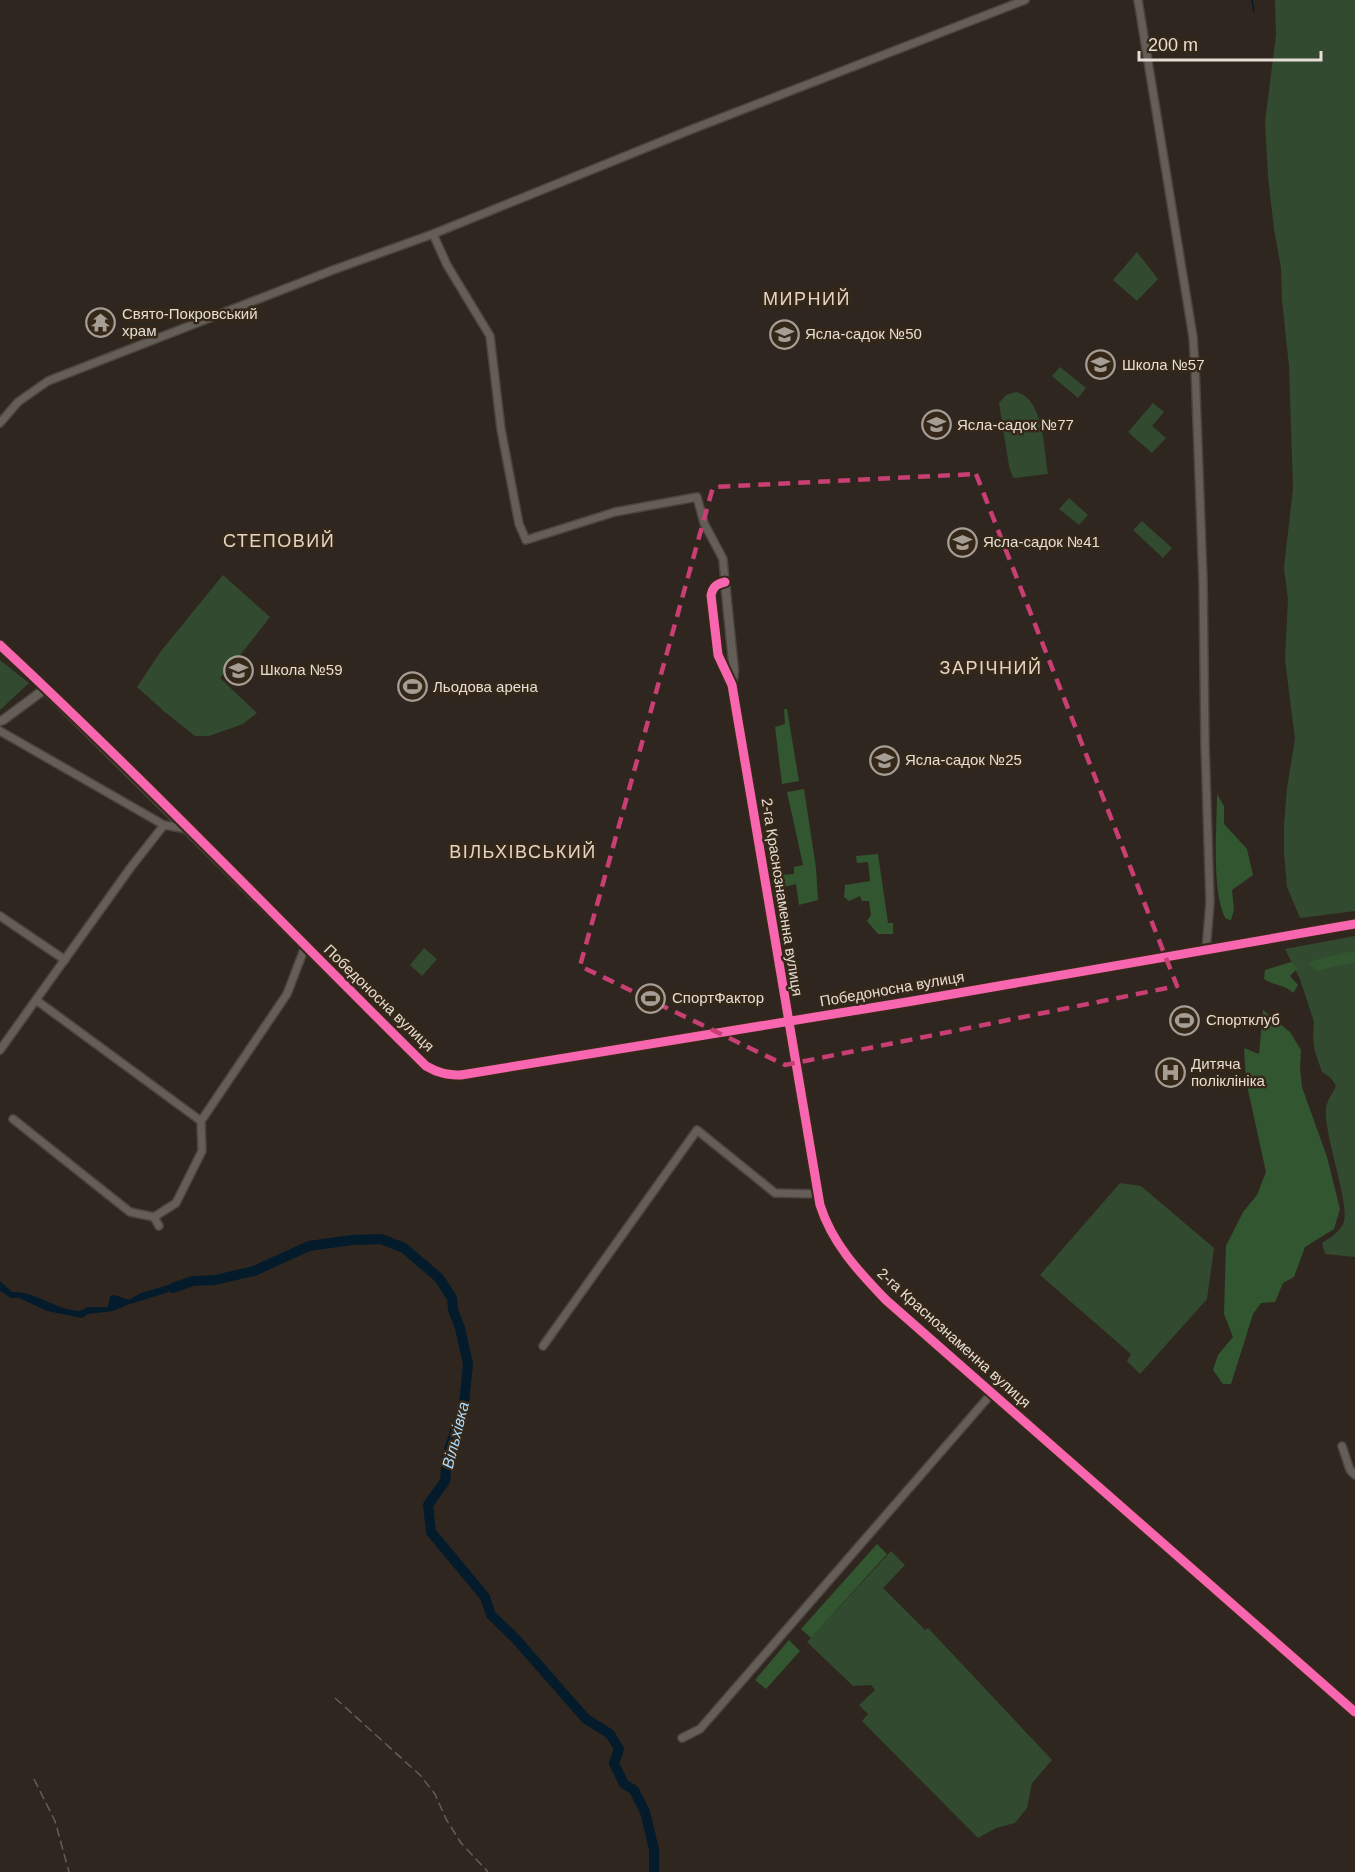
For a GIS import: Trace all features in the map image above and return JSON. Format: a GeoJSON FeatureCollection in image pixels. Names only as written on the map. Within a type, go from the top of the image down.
{"type":"FeatureCollection","features":[{"type":"Feature","properties":{"kind":"street"},"geometry":{"type":"LineString","coordinates":[[0,423],[18,402],[48,381],[333,270],[433,234],[690,130],[1025,0]]}},
{"type":"Feature","properties":{"kind":"street"},"geometry":{"type":"LineString","coordinates":[[1138,0],[1193,337],[1203,580],[1210,903],[1206,950]]}},
{"type":"Feature","properties":{"kind":"street"},"geometry":{"type":"LineString","coordinates":[[433,234],[447,265],[490,336],[501,429],[519,524],[526,540],[615,512],[697,497],[704,523],[723,559],[725,582]]}},
{"type":"Feature","properties":{"kind":"street","name":"2-га Краснознаменна вулиця"},"geometry":{"type":"LineString","coordinates":[[732,685],[734,671],[725,582],[713,588],[711,596],[718,655],[732,685],[818,1194],[826,1224],[835,1240],[886,1300],[1355,1712]]}},
{"type":"Feature","properties":{"kind":"street"},"geometry":{"type":"LineString","coordinates":[[0,645],[45,689],[0,721]]}},
{"type":"Feature","properties":{"kind":"street","name":"Победоносна вулиця"},"geometry":{"type":"LineString","coordinates":[[45,689],[426,1066],[449,1075],[788,1022],[1355,924]]}},
{"type":"Feature","properties":{"kind":"street"},"geometry":{"type":"LineString","coordinates":[[0,731],[164,825],[189,829]]}},
{"type":"Feature","properties":{"kind":"street"},"geometry":{"type":"LineString","coordinates":[[0,1050],[131,867],[164,825]]}},
{"type":"Feature","properties":{"kind":"street"},"geometry":{"type":"LineString","coordinates":[[0,916],[65,960]]}},
{"type":"Feature","properties":{"kind":"street"},"geometry":{"type":"LineString","coordinates":[[14,1119],[130,1212],[154,1217],[176,1203],[202,1151],[201,1122],[287,994],[305,946]]}},
{"type":"Feature","properties":{"kind":"street"},"geometry":{"type":"LineString","coordinates":[[36,1000],[201,1122]]}},
{"type":"Feature","properties":{"kind":"street"},"geometry":{"type":"LineString","coordinates":[[543,1346],[697,1130],[775,1193],[818,1194]]}},
{"type":"Feature","properties":{"kind":"street"},"geometry":{"type":"LineString","coordinates":[[154,1217],[159,1226]]}},
{"type":"Feature","properties":{"kind":"street"},"geometry":{"type":"LineString","coordinates":[[682,1738],[700,1729],[992,1393]]}},
{"type":"Feature","properties":{"kind":"street"},"geometry":{"type":"LineString","coordinates":[[1342,1446],[1350,1470],[1355,1475]]}},
{"type":"Feature","properties":{"kind":"highlighted area"},"geometry":{"type":"Polygon","coordinates":[[[976,474],[1177,986],[785,1065],[580,966],[713,487],[976,474]]]}},
{"type":"Feature","properties":{"kind":"green space"},"geometry":{"type":"Polygon","coordinates":[[[1275,0],[1355,0],[1355,911],[1300,918],[1287,887],[1284,852],[1287,788],[1295,739],[1285,660],[1288,599],[1284,568],[1293,488],[1289,366],[1281,268],[1268,176],[1265,122],[1276,35],[1275,0]]]}},
{"type":"Feature","properties":{"kind":"green space"},"geometry":{"type":"Polygon","coordinates":[[[1137,252],[1158,279],[1137,301],[1113,280],[1137,252]]]}},
{"type":"Feature","properties":{"kind":"green space"},"geometry":{"type":"Polygon","coordinates":[[[1060,367],[1086,388],[1078,398],[1052,376],[1060,367]]]}},
{"type":"Feature","properties":{"kind":"green space"},"geometry":{"type":"Polygon","coordinates":[[[1016,392],[1025,396],[1037,414],[1044,439],[1048,474],[1013,478],[999,403],[1006,395],[1016,392]]]}},
{"type":"Feature","properties":{"kind":"green space"},"geometry":{"type":"Polygon","coordinates":[[[1153,403],[1164,412],[1152,426],[1166,438],[1152,453],[1128,432],[1153,403]]]}},
{"type":"Feature","properties":{"kind":"green space"},"geometry":{"type":"Polygon","coordinates":[[[1069,498],[1088,515],[1079,525],[1059,509],[1069,498]]]}},
{"type":"Feature","properties":{"kind":"green space"},"geometry":{"type":"Polygon","coordinates":[[[1142,521],[1172,548],[1163,558],[1133,530],[1142,521]]]}},
{"type":"Feature","properties":{"kind":"green space"},"geometry":{"type":"Polygon","coordinates":[[[223,575],[270,617],[220,678],[257,713],[243,724],[209,736],[195,736],[137,687],[161,651],[223,575]]]}},
{"type":"Feature","properties":{"kind":"green space"},"geometry":{"type":"Polygon","coordinates":[[[0,660],[29,683],[0,710],[0,660]]]}},
{"type":"Feature","properties":{"kind":"green space"},"geometry":{"type":"Polygon","coordinates":[[[784,709],[787,709],[799,781],[782,784],[775,727],[785,724],[784,709]]]}},
{"type":"Feature","properties":{"kind":"green space"},"geometry":{"type":"Polygon","coordinates":[[[804,789],[816,868],[818,900],[799,905],[796,884],[784,887],[780,882],[781,875],[794,874],[794,867],[803,865],[787,792],[804,789]]]}},
{"type":"Feature","properties":{"kind":"green space"},"geometry":{"type":"Polygon","coordinates":[[[1217,794],[1224,806],[1224,824],[1247,849],[1253,875],[1232,890],[1234,910],[1231,920],[1226,919],[1218,893],[1217,794]]]}},
{"type":"Feature","properties":{"kind":"green space"},"geometry":{"type":"Polygon","coordinates":[[[878,854],[888,923],[893,923],[893,934],[878,934],[867,921],[871,915],[869,901],[862,901],[860,896],[849,901],[844,897],[845,885],[870,881],[868,862],[857,863],[856,856],[878,854]]]}},
{"type":"Feature","properties":{"kind":"green space"},"geometry":{"type":"Polygon","coordinates":[[[1355,936],[1355,1257],[1325,1254],[1322,1243],[1339,1230],[1345,1215],[1326,1120],[1326,1108],[1336,1086],[1331,1078],[1322,1072],[1315,1052],[1314,1022],[1300,979],[1285,949],[1355,936]]]}},
{"type":"Feature","properties":{"kind":"green space"},"geometry":{"type":"Polygon","coordinates":[[[424,948],[437,959],[422,976],[410,965],[424,948]]]}},
{"type":"Feature","properties":{"kind":"green space"},"geometry":{"type":"Polygon","coordinates":[[[1348,952],[1355,953],[1355,962],[1317,971],[1308,964],[1315,960],[1348,952]]]}},
{"type":"Feature","properties":{"kind":"green space"},"geometry":{"type":"Polygon","coordinates":[[[1291,962],[1298,968],[1290,976],[1298,985],[1293,993],[1264,979],[1265,970],[1291,962]]]}},
{"type":"Feature","properties":{"kind":"green space"},"geometry":{"type":"Polygon","coordinates":[[[1263,1010],[1290,1032],[1301,1050],[1302,1087],[1327,1157],[1340,1209],[1334,1229],[1305,1247],[1294,1277],[1283,1283],[1275,1302],[1261,1303],[1253,1314],[1231,1384],[1223,1384],[1213,1370],[1218,1355],[1233,1337],[1224,1314],[1226,1246],[1243,1212],[1257,1195],[1266,1172],[1246,1081],[1244,1048],[1259,1054],[1263,1010]]]}},
{"type":"Feature","properties":{"kind":"green space"},"geometry":{"type":"Polygon","coordinates":[[[1120,1183],[1141,1186],[1214,1248],[1207,1299],[1140,1374],[1127,1361],[1131,1354],[1040,1275],[1120,1183]]]}},
{"type":"Feature","properties":{"kind":"green space"},"geometry":{"type":"Polygon","coordinates":[[[877,1544],[887,1554],[811,1638],[801,1629],[877,1544]]]}},
{"type":"Feature","properties":{"kind":"green space"},"geometry":{"type":"Polygon","coordinates":[[[891,1551],[905,1565],[883,1588],[925,1630],[928,1628],[1052,1760],[1032,1783],[1027,1808],[1015,1823],[996,1828],[978,1838],[862,1721],[868,1714],[859,1705],[875,1690],[871,1685],[853,1686],[807,1642],[891,1551]]]}},
{"type":"Feature","properties":{"kind":"green space"},"geometry":{"type":"Polygon","coordinates":[[[789,1640],[800,1651],[766,1689],[755,1680],[789,1640]]]}},
{"type":"Feature","properties":{"kind":"water"},"geometry":{"type":"Polygon","coordinates":[[[0,1281],[12,1292],[29,1294],[71,1310],[80,1311],[88,1307],[108,1307],[110,1296],[115,1295],[129,1300],[141,1293],[183,1281],[185,1287],[113,1311],[88,1314],[82,1318],[47,1311],[19,1298],[11,1298],[0,1291],[0,1281]]]}},
{"type":"Feature","properties":{"kind":"waterway"},"geometry":{"type":"LineString","coordinates":[[1252,0],[1254,12]]}},
{"type":"Feature","properties":{"kind":"waterway","name":"Вільхівка"},"geometry":{"type":"LineString","coordinates":[[173,1288],[193,1281],[215,1280],[254,1271],[309,1246],[352,1240],[381,1239],[404,1248],[439,1278],[452,1298],[453,1310],[460,1328],[468,1364],[464,1404],[447,1456],[445,1481],[428,1505],[431,1532],[485,1597],[491,1615],[515,1638],[586,1719],[610,1734],[619,1749],[614,1763],[624,1784],[634,1790],[645,1812],[654,1849],[654,1872]]}},
{"type":"Feature","properties":{"kind":"railway"},"geometry":{"type":"LineString","coordinates":[[335,1698],[420,1775],[435,1794],[446,1819],[461,1843],[488,1872]]}},
{"type":"Feature","properties":{"kind":"railway"},"geometry":{"type":"LineString","coordinates":[[34,1779],[55,1821],[69,1872]]}},
{"type":"Feature","properties":{"kind":"cycle path"},"geometry":{"type":"LineString","coordinates":[[725,582],[715,586],[711,595],[718,655],[732,685],[820,1205],[831,1232],[856,1267],[886,1300],[1355,1712]]}},
{"type":"Feature","properties":{"kind":"cycle path"},"geometry":{"type":"LineString","coordinates":[[0,645],[162,801],[426,1066],[447,1074],[461,1075],[907,1002],[1355,924]]}},
{"type":"Feature","properties":{"kind":"place","name":"Свято-Покровський храм"},"geometry":{"type":"Point","coordinates":[101,323]}},
{"type":"Feature","properties":{"kind":"place","name":"Ясла-садок №50"},"geometry":{"type":"Point","coordinates":[784,334]}},
{"type":"Feature","properties":{"kind":"place","name":"Школа №57"},"geometry":{"type":"Point","coordinates":[1101,365]}},
{"type":"Feature","properties":{"kind":"place","name":"Ясла-садок №77"},"geometry":{"type":"Point","coordinates":[936,425]}},
{"type":"Feature","properties":{"kind":"place","name":"Ясла-садок №41"},"geometry":{"type":"Point","coordinates":[962,542]}},
{"type":"Feature","properties":{"kind":"place","name":"Школа №59"},"geometry":{"type":"Point","coordinates":[239,670]}},
{"type":"Feature","properties":{"kind":"place","name":"Льодова арена"},"geometry":{"type":"Point","coordinates":[412,687]}},
{"type":"Feature","properties":{"kind":"place","name":"Ясла-садок №25"},"geometry":{"type":"Point","coordinates":[884,760]}},
{"type":"Feature","properties":{"kind":"place","name":"СпортФактор"},"geometry":{"type":"Point","coordinates":[651,998]}},
{"type":"Feature","properties":{"kind":"place","name":"Спортклуб"},"geometry":{"type":"Point","coordinates":[1185,1020]}},
{"type":"Feature","properties":{"kind":"place","name":"Дитяча поліклініка"},"geometry":{"type":"Point","coordinates":[1170,1073]}},
{"type":"Feature","properties":{"kind":"district","name":"МИРНИЙ"},"geometry":{"type":"Point","coordinates":[807,299]}},
{"type":"Feature","properties":{"kind":"district","name":"СТЕПОВИЙ"},"geometry":{"type":"Point","coordinates":[279,541]}},
{"type":"Feature","properties":{"kind":"district","name":"ЗАРІЧНИЙ"},"geometry":{"type":"Point","coordinates":[991,668]}},
{"type":"Feature","properties":{"kind":"district","name":"ВІЛЬХІВСЬКИЙ"},"geometry":{"type":"Point","coordinates":[523,852]}}]}
